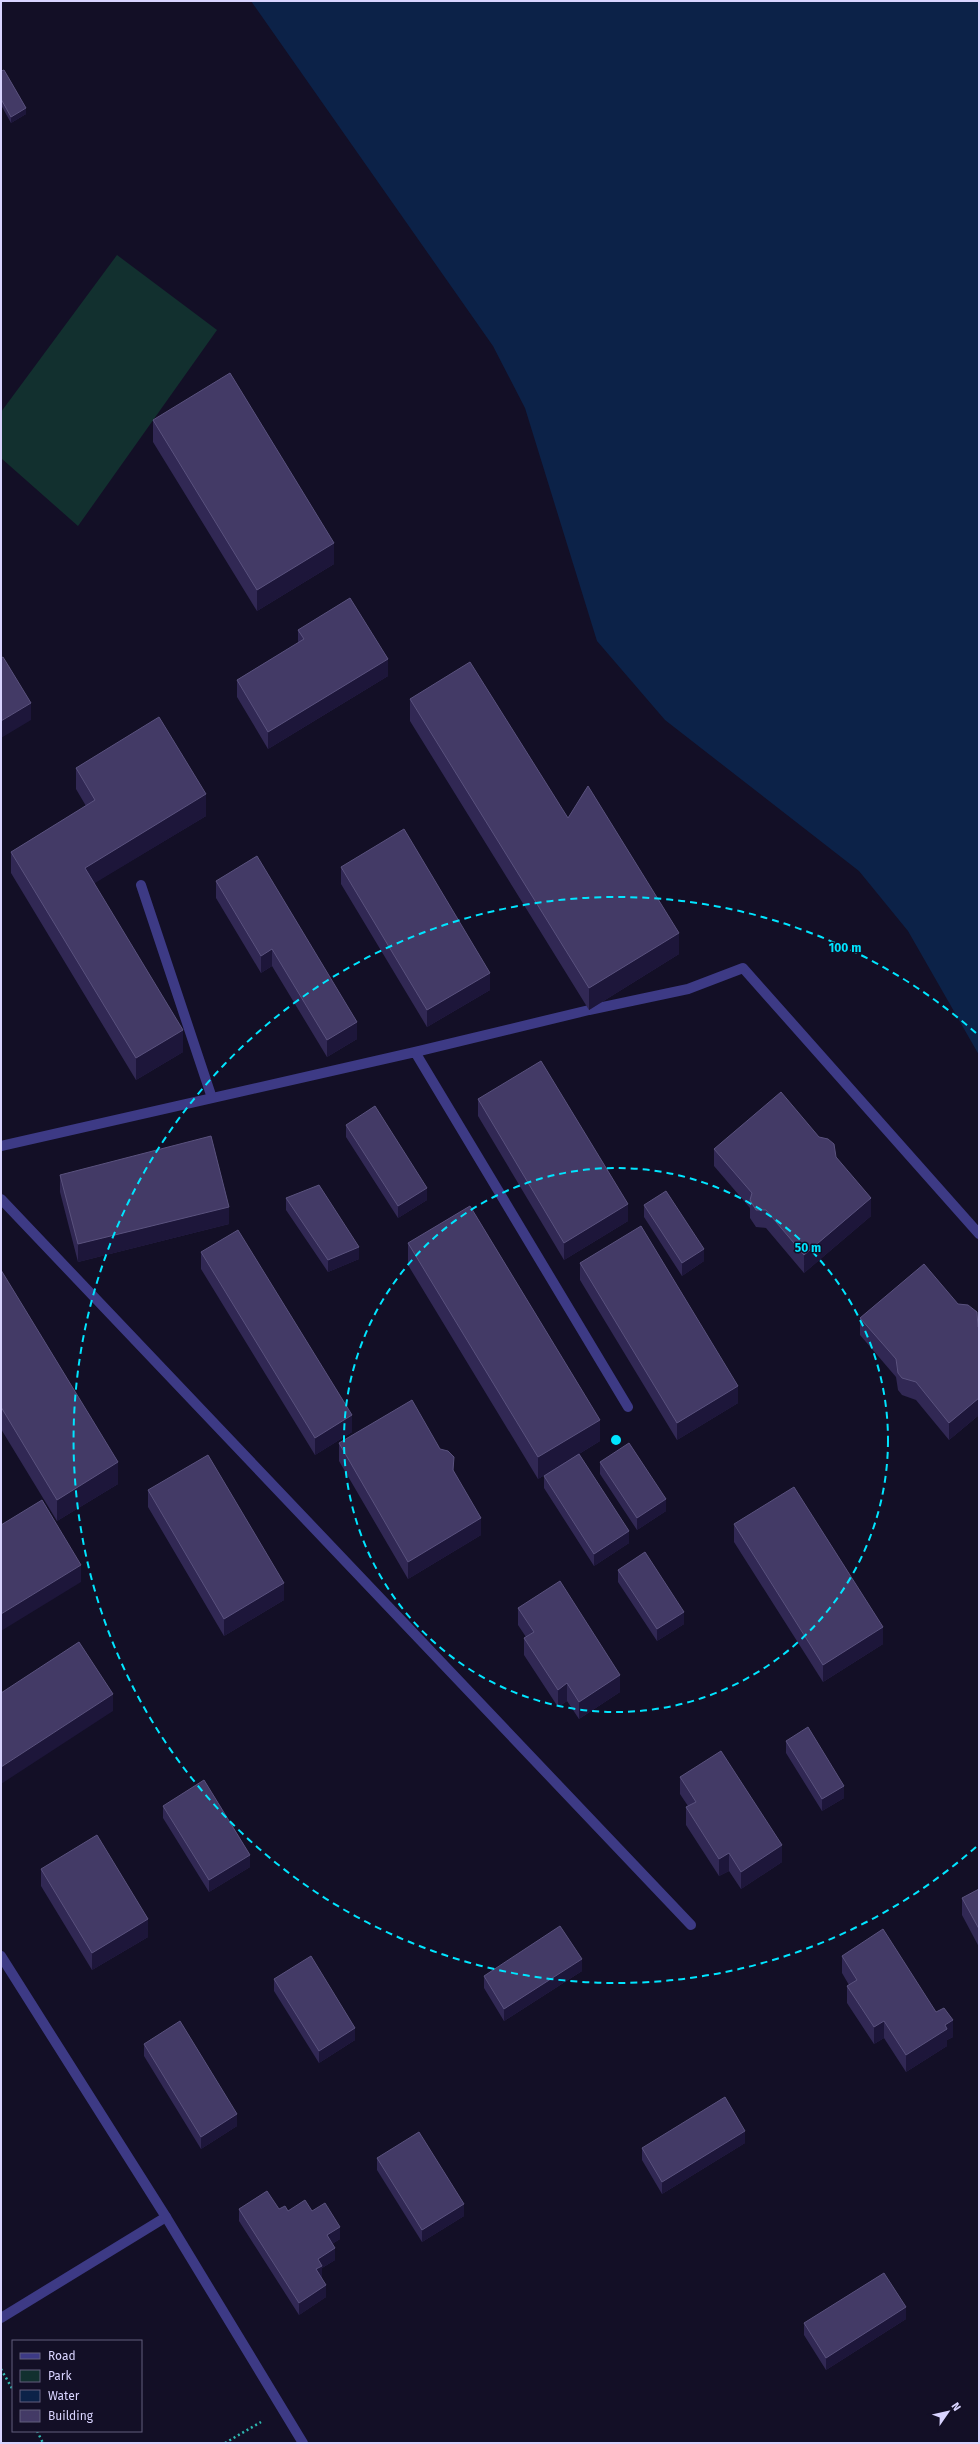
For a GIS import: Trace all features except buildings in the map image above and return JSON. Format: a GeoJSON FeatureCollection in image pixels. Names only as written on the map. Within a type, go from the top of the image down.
{"type":"FeatureCollection","features":[{"type":"Feature","properties":{"kind":"street"},"geometry":{"type":"LineString","coordinates":[[141,885],[212,1098]]}},
{"type":"Feature","properties":{"kind":"street"},"geometry":{"type":"LineString","coordinates":[[1,1146],[415,1052],[589,1010],[688,989],[742,968],[979,1234]]}},
{"type":"Feature","properties":{"kind":"street"},"geometry":{"type":"LineString","coordinates":[[415,1052],[628,1407]]}},
{"type":"Feature","properties":{"kind":"street"},"geometry":{"type":"LineString","coordinates":[[1,1199],[690,1925]]}},
{"type":"Feature","properties":{"kind":"street"},"geometry":{"type":"LineString","coordinates":[[1,1956],[166,2217],[304,2443]]}},
{"type":"Feature","properties":{"kind":"street"},"geometry":{"type":"LineString","coordinates":[[1,2318],[166,2217]]}},
{"type":"Feature","properties":{"kind":"path"},"geometry":{"type":"LineString","coordinates":[[1,2369],[12,2388]]}},
{"type":"Feature","properties":{"kind":"path"},"geometry":{"type":"LineString","coordinates":[[225,2443],[283,2408]]}},
{"type":"Feature","properties":{"kind":"path"},"geometry":{"type":"LineString","coordinates":[[37,2432],[43,2443]]}},
{"type":"Feature","properties":{"kind":"green space"},"geometry":{"type":"Polygon","coordinates":[[[117,255],[217,330],[78,526],[1,458],[1,412],[117,255]]]}},
{"type":"Feature","properties":{"kind":"water"},"geometry":{"type":"Polygon","coordinates":[[[251,1],[979,1],[979,1055],[908,931],[859,871],[665,720],[597,641],[525,408],[493,346],[251,1]]]}}]}
